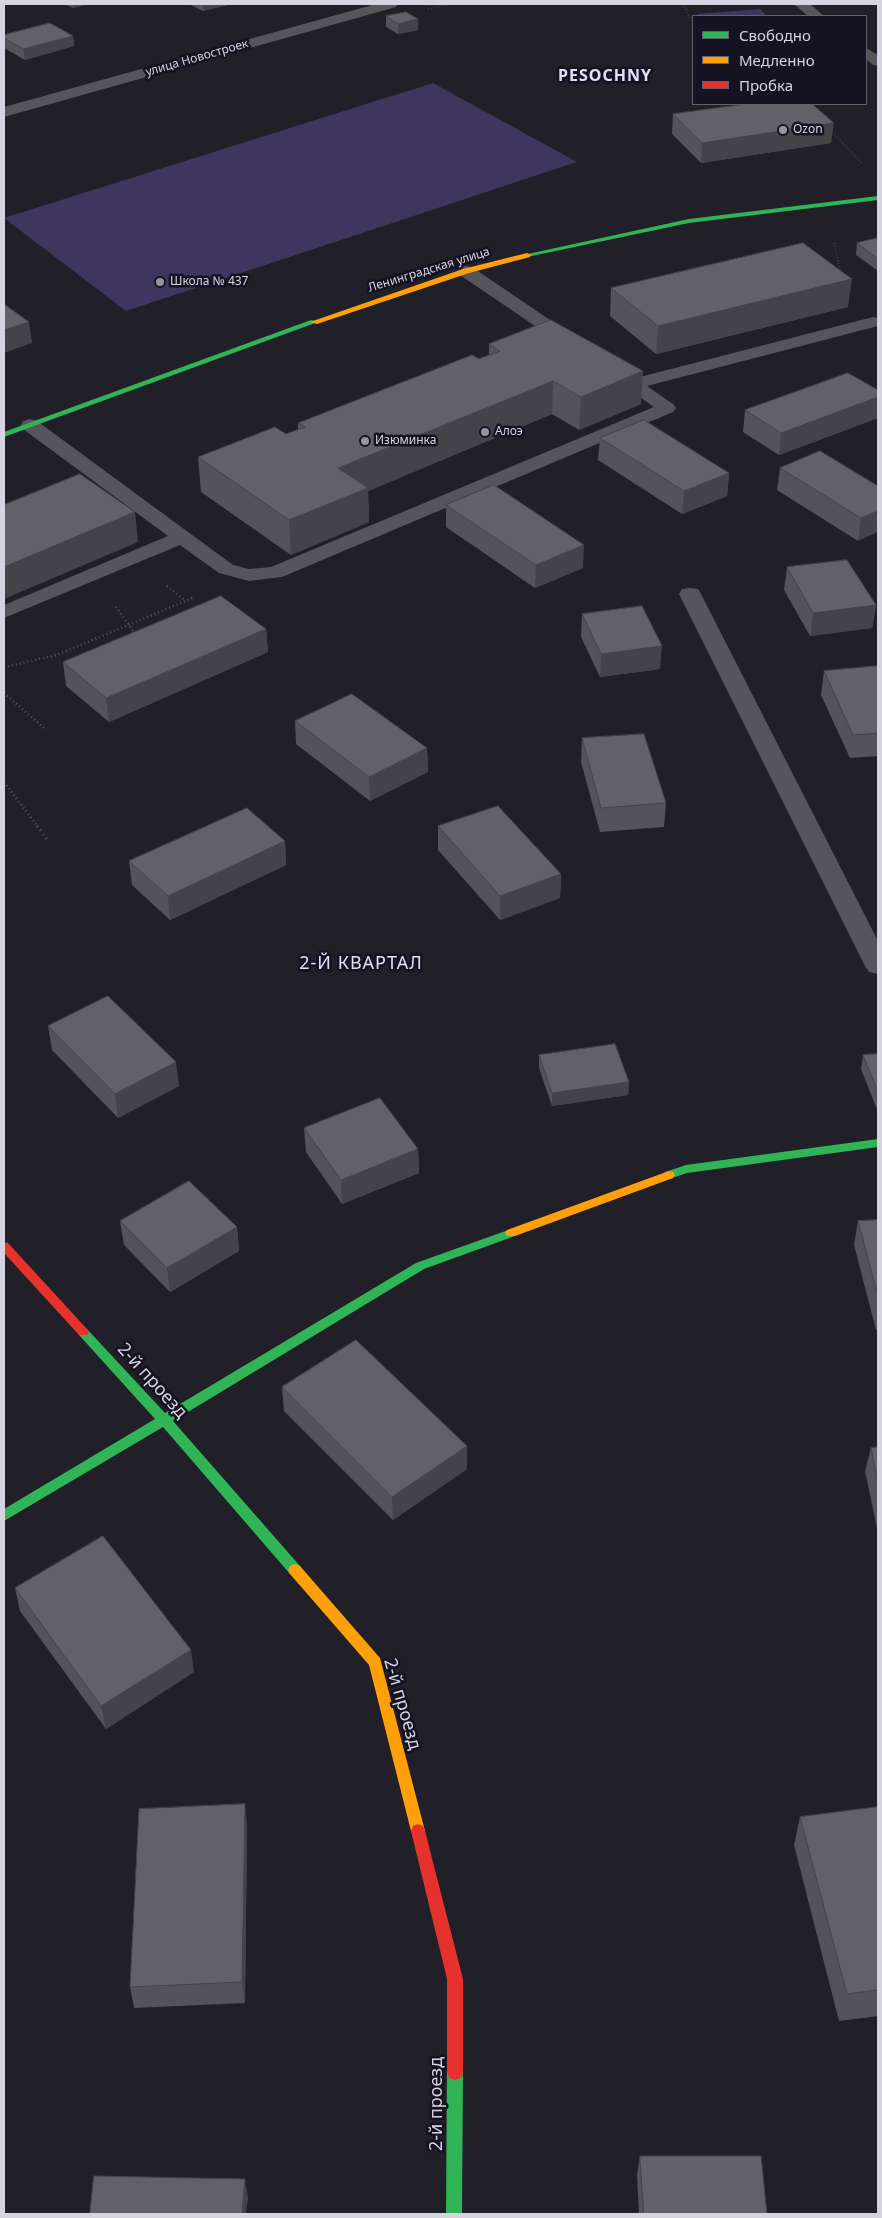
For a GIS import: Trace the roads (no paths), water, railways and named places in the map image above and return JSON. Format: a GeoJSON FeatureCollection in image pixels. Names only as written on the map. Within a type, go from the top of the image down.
{"type":"FeatureCollection","features":[{"type":"Feature","properties":{"kind":"street","name":"улица Новостроек"},"geometry":{"type":"LineString","coordinates":[[4,112],[391,4]]}},
{"type":"Feature","properties":{"kind":"street"},"geometry":{"type":"LineString","coordinates":[[801,4],[816,15]]}},
{"type":"Feature","properties":{"kind":"street"},"geometry":{"type":"LineString","coordinates":[[867,53],[878,62]]}},
{"type":"Feature","properties":{"kind":"street","name":"Ленинградская улица"},"geometry":{"type":"LineString","coordinates":[[4,435],[347,310],[466,272],[556,248],[689,221],[878,198]]}},
{"type":"Feature","properties":{"kind":"street"},"geometry":{"type":"LineString","coordinates":[[690,594],[878,966]]}},
{"type":"Feature","properties":{"kind":"street"},"geometry":{"type":"LineString","coordinates":[[4,1516],[420,1266],[686,1169],[878,1143]]}},
{"type":"Feature","properties":{"kind":"street","name":"2-й проезд"},"geometry":{"type":"LineString","coordinates":[[4,1246],[164,1420],[375,1662],[455,1979],[454,2214]]}},
{"type":"Feature","properties":{"kind":"lane"},"geometry":{"type":"LineString","coordinates":[[30,425],[226,569],[249,575],[274,573],[667,408],[466,272]]}},
{"type":"Feature","properties":{"kind":"lane"},"geometry":{"type":"LineString","coordinates":[[634,384],[874,322]]}},
{"type":"Feature","properties":{"kind":"lane"},"geometry":{"type":"LineString","coordinates":[[4,612],[182,537]]}},
{"type":"Feature","properties":{"kind":"place","name":"Ozon"},"geometry":{"type":"Point","coordinates":[783,130]}},
{"type":"Feature","properties":{"kind":"place","name":"Школа № 437"},"geometry":{"type":"Point","coordinates":[160,282]}},
{"type":"Feature","properties":{"kind":"place","name":"Алоэ"},"geometry":{"type":"Point","coordinates":[485,432]}},
{"type":"Feature","properties":{"kind":"place","name":"Изюминка"},"geometry":{"type":"Point","coordinates":[365,441]}},
{"type":"Feature","properties":{"kind":"district","name":"PESOCHNY"},"geometry":{"type":"Point","coordinates":[605,76]}},
{"type":"Feature","properties":{"kind":"district","name":"2-Й КВАРТАЛ"},"geometry":{"type":"Point","coordinates":[361,964]}}]}
